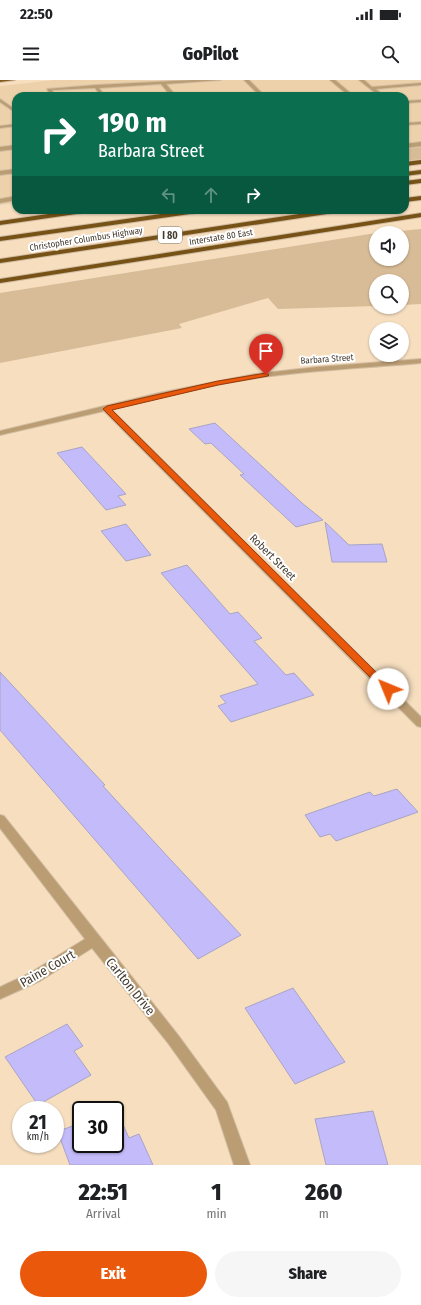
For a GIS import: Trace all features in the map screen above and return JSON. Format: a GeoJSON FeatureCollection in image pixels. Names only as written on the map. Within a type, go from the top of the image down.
{"type":"FeatureCollection","features":[{"type":"Feature","properties":{"kind":"highway"},"geometry":{"type":"LineString","coordinates":[[0,81],[13,80]]}},
{"type":"Feature","properties":{"kind":"highway"},"geometry":{"type":"LineString","coordinates":[[409,164],[421,162]]}},
{"type":"Feature","properties":{"kind":"highway"},"geometry":{"type":"LineString","coordinates":[[409,170],[421,168]]}},
{"type":"Feature","properties":{"kind":"highway"},"geometry":{"type":"LineString","coordinates":[[409,174],[421,172]]}},
{"type":"Feature","properties":{"kind":"highway"},"geometry":{"type":"LineString","coordinates":[[409,182],[421,181]]}},
{"type":"Feature","properties":{"kind":"highway"},"geometry":{"type":"LineString","coordinates":[[409,200],[421,198]]}},
{"type":"Feature","properties":{"kind":"highway"},"geometry":{"type":"LineString","coordinates":[[0,223],[90,214]]}},
{"type":"Feature","properties":{"kind":"highway"},"geometry":{"type":"LineString","coordinates":[[0,231],[90,214]]}},
{"type":"Feature","properties":{"kind":"highway","name":"Christopher Columbus Highway"},"geometry":{"type":"LineString","coordinates":[[0,239],[176,214]]}},
{"type":"Feature","properties":{"kind":"highway","name":"Christopher Columbus Highway"},"geometry":{"type":"LineString","coordinates":[[0,261],[313,214]]}},
{"type":"Feature","properties":{"kind":"highway","name":"Interstate 80 East"},"geometry":{"type":"LineString","coordinates":[[0,281],[421,216]]}},
{"type":"Feature","properties":{"kind":"street"},"geometry":{"type":"LineString","coordinates":[[51,92],[49,89],[219,80]]}},
{"type":"Feature","properties":{"kind":"street"},"geometry":{"type":"LineString","coordinates":[[246,80],[259,92]]}},
{"type":"Feature","properties":{"kind":"street"},"geometry":{"type":"LineString","coordinates":[[332,80],[347,92]]}},
{"type":"Feature","properties":{"kind":"street"},"geometry":{"type":"LineString","coordinates":[[361,80],[376,92]]}},
{"type":"Feature","properties":{"kind":"street"},"geometry":{"type":"LineString","coordinates":[[366,80],[371,84],[376,85],[400,82],[398,80]]}},
{"type":"Feature","properties":{"kind":"street"},"geometry":{"type":"LineString","coordinates":[[418,80],[421,83]]}},
{"type":"Feature","properties":{"kind":"street"},"geometry":{"type":"LineString","coordinates":[[162,83],[170,92]]}},
{"type":"Feature","properties":{"kind":"street"},"geometry":{"type":"LineString","coordinates":[[371,88],[421,83]]}},
{"type":"Feature","properties":{"kind":"street"},"geometry":{"type":"LineString","coordinates":[[96,86],[100,92]]}},
{"type":"Feature","properties":{"kind":"street"},"geometry":{"type":"LineString","coordinates":[[0,100],[12,109]]}},
{"type":"Feature","properties":{"kind":"street"},"geometry":{"type":"LineString","coordinates":[[409,102],[421,101]]}},
{"type":"Feature","properties":{"kind":"street"},"geometry":{"type":"LineString","coordinates":[[409,124],[421,123]]}},
{"type":"Feature","properties":{"kind":"street"},"geometry":{"type":"LineString","coordinates":[[0,127],[12,126]]}},
{"type":"Feature","properties":{"kind":"street"},"geometry":{"type":"LineString","coordinates":[[409,141],[415,145]]}},
{"type":"Feature","properties":{"kind":"street"},"geometry":{"type":"LineString","coordinates":[[409,146],[421,144]]}},
{"type":"Feature","properties":{"kind":"street"},"geometry":{"type":"LineString","coordinates":[[0,149],[12,148]]}},
{"type":"Feature","properties":{"kind":"street"},"geometry":{"type":"LineString","coordinates":[[0,173],[12,172]]}},
{"type":"Feature","properties":{"kind":"street"},"geometry":{"type":"LineString","coordinates":[[0,201],[12,199]]}},
{"type":"Feature","properties":{"kind":"street","name":"Barbara Street"},"geometry":{"type":"LineString","coordinates":[[0,433],[197,388],[261,376],[288,372],[421,362]]}},
{"type":"Feature","properties":{"kind":"street","name":"Robert Street"},"geometry":{"type":"LineString","coordinates":[[107,409],[421,723]]}},
{"type":"Feature","properties":{"kind":"street","name":"Carlton Drive"},"geometry":{"type":"LineString","coordinates":[[0,819],[173,1039],[222,1107],[242,1165]]}},
{"type":"Feature","properties":{"kind":"street","name":"Paine Court"},"geometry":{"type":"LineString","coordinates":[[0,993],[35,977],[94,940]]}},
{"type":"Feature","properties":{"kind":"shaded area"},"geometry":{"type":"Polygon","coordinates":[[[55,80],[421,80],[421,147],[409,148],[409,92],[12,92],[12,204],[0,205],[0,86],[55,80]]]}},
{"type":"Feature","properties":{"kind":"shaded area"},"geometry":{"type":"Polygon","coordinates":[[[421,147],[421,159],[409,160],[409,148],[421,147]]]}},
{"type":"Feature","properties":{"kind":"shaded area"},"geometry":{"type":"Polygon","coordinates":[[[421,229],[421,304],[409,305],[409,274],[369,274],[369,306],[278,309],[268,298],[179,324],[182,328],[0,363],[0,293],[369,234],[369,266],[409,266],[409,230],[421,229]]]}},
{"type":"Feature","properties":{"kind":"building"},"geometry":{"type":"Polygon","coordinates":[[[215,423],[302,503],[323,520],[296,527],[240,475],[244,474],[211,443],[205,444],[189,429],[215,423]]]}},
{"type":"Feature","properties":{"kind":"building"},"geometry":{"type":"Polygon","coordinates":[[[82,447],[126,494],[118,496],[126,505],[106,510],[57,453],[82,447]]]}},
{"type":"Feature","properties":{"kind":"building"},"geometry":{"type":"Polygon","coordinates":[[[325,522],[349,545],[382,544],[387,562],[332,562],[325,522]]]}},
{"type":"Feature","properties":{"kind":"building"},"geometry":{"type":"Polygon","coordinates":[[[126,524],[151,555],[126,561],[101,531],[126,524]]]}},
{"type":"Feature","properties":{"kind":"building"},"geometry":{"type":"Polygon","coordinates":[[[187,565],[230,614],[238,612],[262,638],[254,641],[286,675],[294,673],[314,695],[231,722],[218,706],[226,703],[220,696],[258,684],[161,573],[187,565]]]}},
{"type":"Feature","properties":{"kind":"building"},"geometry":{"type":"Polygon","coordinates":[[[0,672],[241,935],[198,959],[0,730],[0,672]]]}},
{"type":"Feature","properties":{"kind":"building"},"geometry":{"type":"Polygon","coordinates":[[[397,789],[418,812],[336,841],[330,834],[320,837],[305,815],[370,792],[374,796],[397,789]]]}},
{"type":"Feature","properties":{"kind":"building"},"geometry":{"type":"Polygon","coordinates":[[[293,988],[345,1062],[295,1084],[245,1008],[293,988]]]}},
{"type":"Feature","properties":{"kind":"building"},"geometry":{"type":"Polygon","coordinates":[[[67,1024],[83,1046],[74,1051],[91,1075],[45,1101],[35,1101],[5,1057],[67,1024]]]}},
{"type":"Feature","properties":{"kind":"building"},"geometry":{"type":"Polygon","coordinates":[[[373,1111],[388,1165],[326,1165],[315,1119],[373,1111]]]}},
{"type":"Feature","properties":{"kind":"building"},"geometry":{"type":"Polygon","coordinates":[[[72,1126],[72,1153],[124,1153],[124,1127],[129,1138],[139,1134],[153,1165],[70,1165],[64,1149],[64,1129],[72,1126]]]}},
{"type":"Feature","properties":{"kind":"route"},"geometry":{"type":"LineString","coordinates":[[266,375],[189,389],[107,409],[388,689]]}}]}
